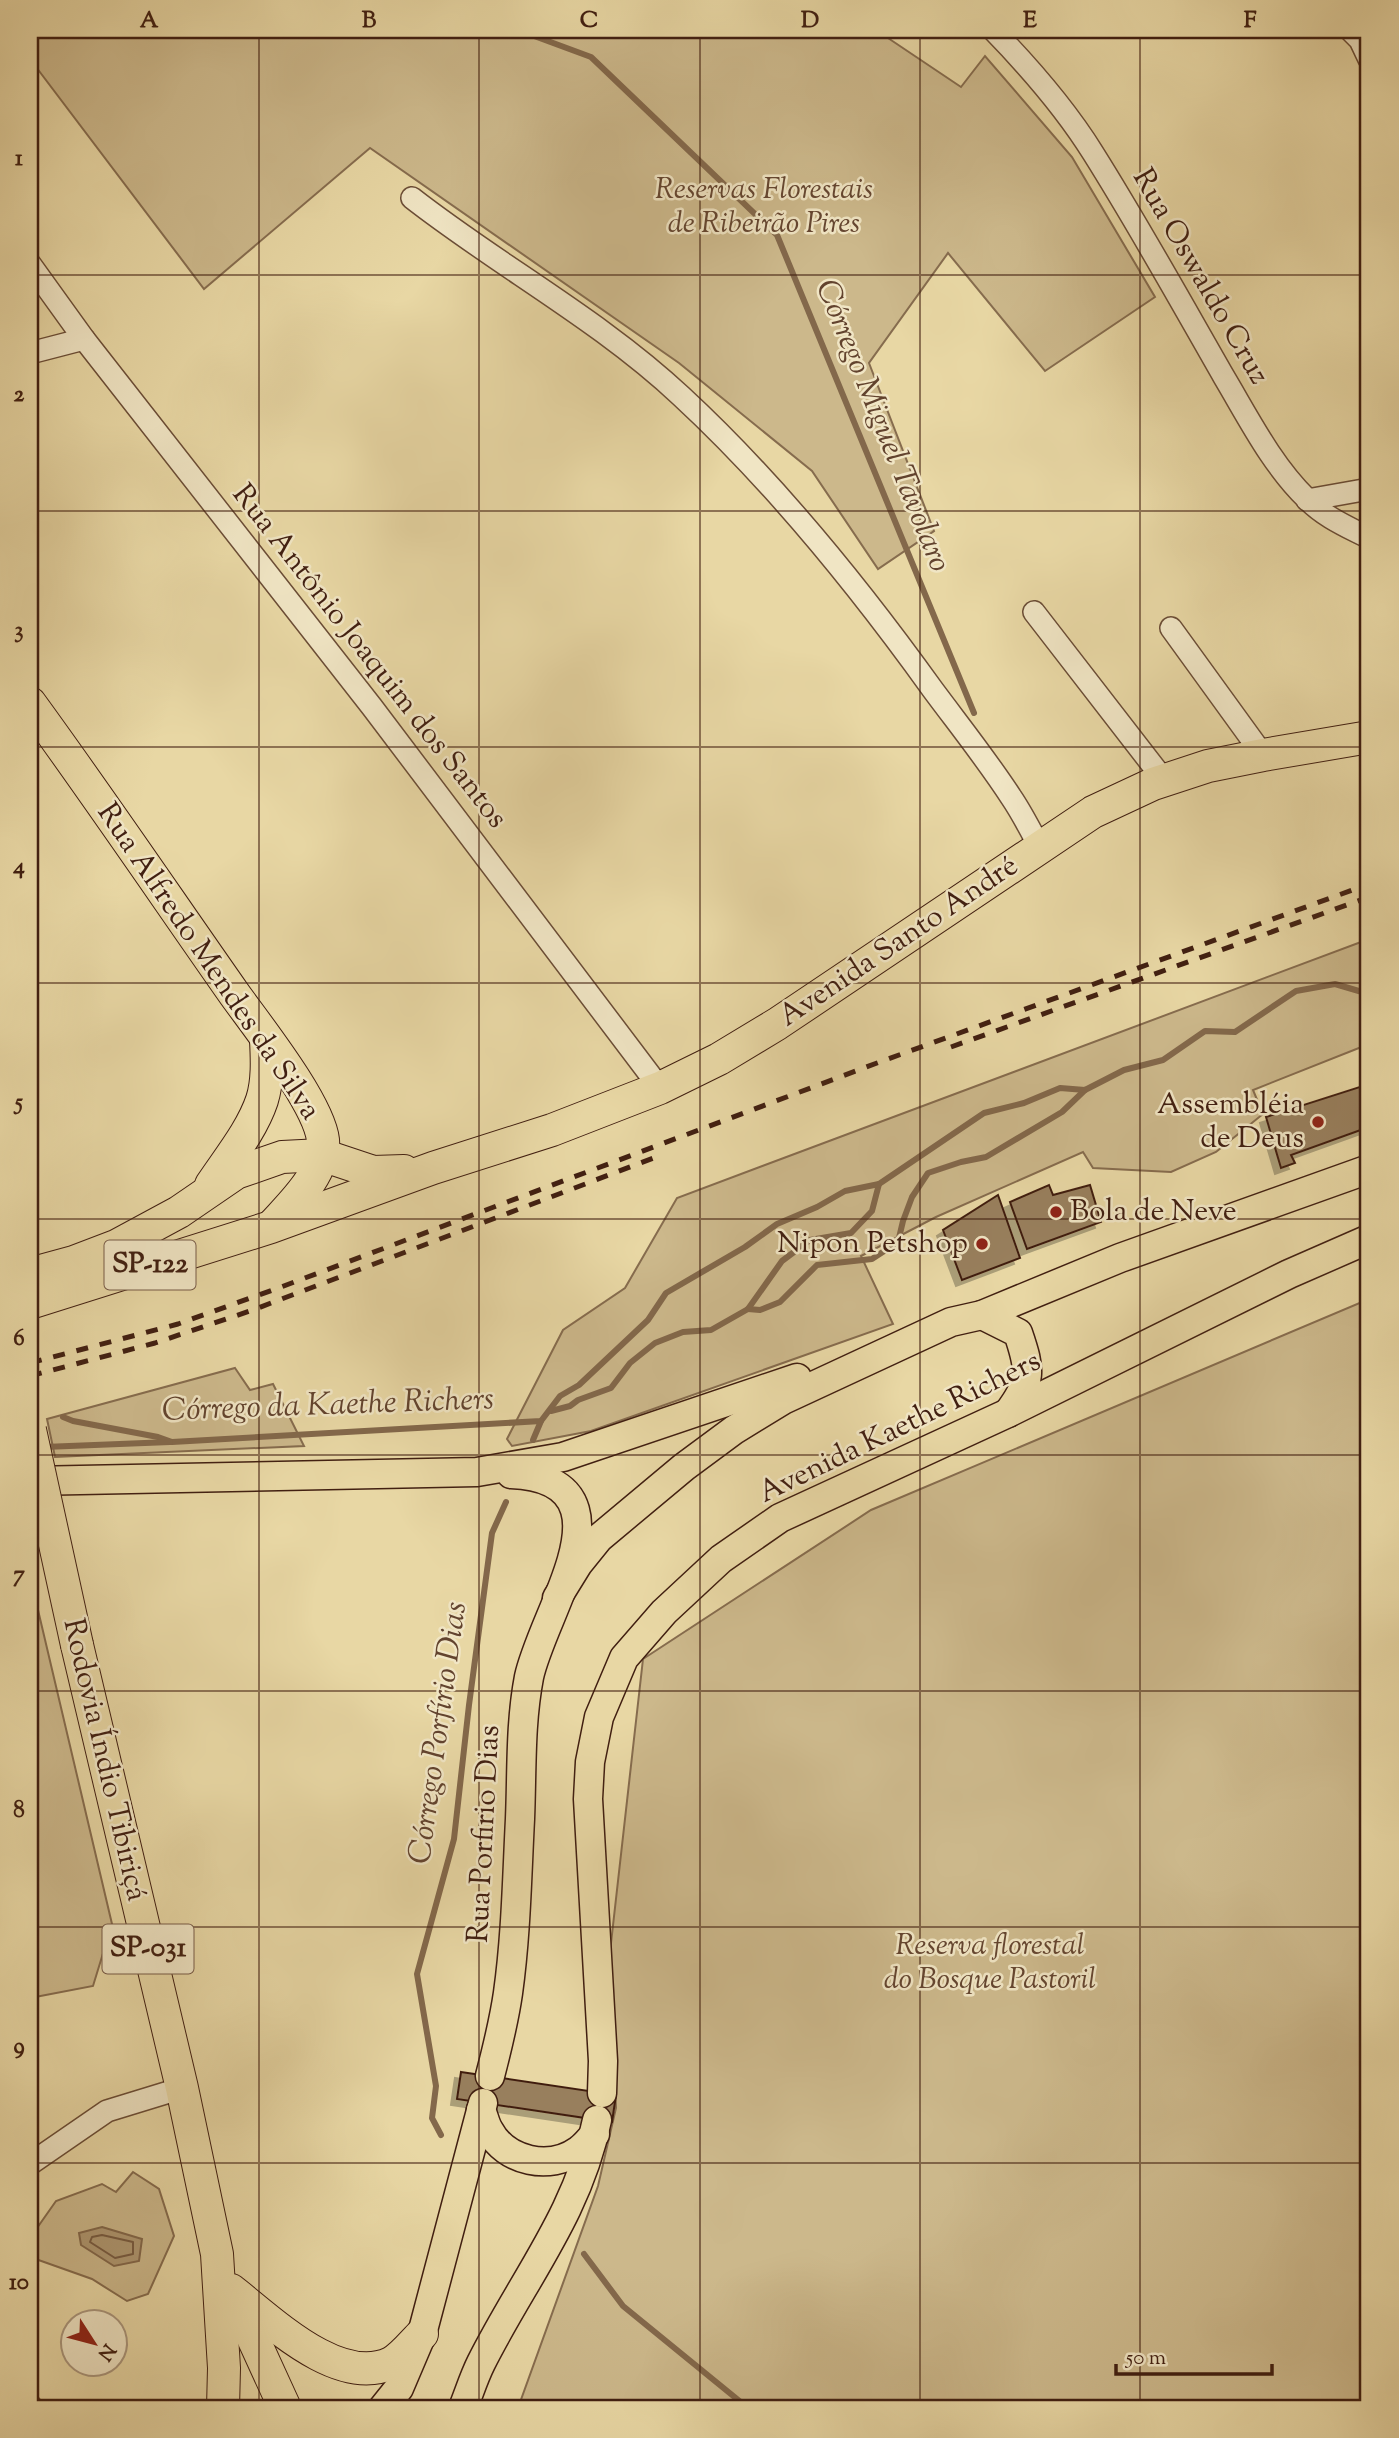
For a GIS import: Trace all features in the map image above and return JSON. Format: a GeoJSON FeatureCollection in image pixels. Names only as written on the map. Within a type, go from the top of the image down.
{"type":"FeatureCollection","features":[{"type":"Feature","properties":{"kind":"highway","name":"Rua Alfredo Mendes da Silva"},"geometry":{"type":"LineString","coordinates":[[30,703],[41,727],[267,1040],[315,1113],[321,1129],[322,1155],[307,1185],[271,1227]]}},
{"type":"Feature","properties":{"kind":"highway","name":"Avenida Santo André"},"geometry":{"type":"LineString","coordinates":[[271,1227],[433,1168],[552,1130],[660,1088],[719,1059],[777,1024],[1093,812],[1164,780],[1208,766],[1369,737]]}},
{"type":"Feature","properties":{"kind":"highway"},"geometry":{"type":"LineString","coordinates":[[207,1192],[262,1100],[268,1063],[267,1040]]}},
{"type":"Feature","properties":{"kind":"highway","name":"Avenida Santo André"},"geometry":{"type":"LineString","coordinates":[[322,1155],[373,1172],[433,1168]]}},
{"type":"Feature","properties":{"kind":"highway","name":"SP-122"},"geometry":{"type":"LineString","coordinates":[[30,1274],[74,1262],[116,1246],[179,1212],[236,1173],[258,1164],[282,1157],[322,1155]]}},
{"type":"Feature","properties":{"kind":"highway"},"geometry":{"type":"LineString","coordinates":[[258,1164],[274,1169],[285,1192],[271,1227]]}},
{"type":"Feature","properties":{"kind":"highway","name":"SP-122"},"geometry":{"type":"LineString","coordinates":[[30,1303],[271,1227]]}},
{"type":"Feature","properties":{"kind":"highway","name":"Rodovia Índio Tibiriçá"},"geometry":{"type":"LineString","coordinates":[[30,1430],[217,2253],[225,2368],[223,2408]]}},
{"type":"Feature","properties":{"kind":"highway","name":"Rodovia Índio Tibiriçá"},"geometry":{"type":"LineString","coordinates":[[217,2253],[285,2408]]}},
{"type":"Feature","properties":{"kind":"highway"},"geometry":{"type":"LineString","coordinates":[[231,2290],[299,2343],[326,2358],[353,2368],[375,2369],[393,2362],[422,2334]]}},
{"type":"Feature","properties":{"kind":"main road"},"geometry":{"type":"LineString","coordinates":[[558,1598],[578,1563],[599,1538],[684,1467],[734,1430],[783,1400],[951,1322],[982,1315],[1120,1258],[1369,1169]]}},
{"type":"Feature","properties":{"kind":"main road","name":"Avenida Kaethe Richers"},"geometry":{"type":"LineString","coordinates":[[463,2408],[481,2363],[566,2213],[581,2178],[598,2115],[603,2061],[588,1799],[590,1762],[599,1717],[624,1658],[664,1612],[721,1559],[780,1518],[1008,1413],[1289,1275],[1369,1239]]}},
{"type":"Feature","properties":{"kind":"main road"},"geometry":{"type":"LineString","coordinates":[[982,1315],[1018,1333],[1025,1351],[1026,1387],[1008,1413]]}},
{"type":"Feature","properties":{"kind":"main road"},"geometry":{"type":"LineString","coordinates":[[477,1472],[563,1457],[906,1342]]}},
{"type":"Feature","properties":{"kind":"main road"},"geometry":{"type":"LineString","coordinates":[[30,1482],[477,1472],[541,1478],[559,1486],[569,1497],[575,1509],[578,1529],[558,1598]]}},
{"type":"Feature","properties":{"kind":"main road","name":"Rua Porfirio Dias"},"geometry":{"type":"LineString","coordinates":[[383,2408],[399,2388],[422,2334],[485,2096],[508,1995],[515,1935],[521,1737],[530,1676],[539,1643],[558,1598]]}},
{"type":"Feature","properties":{"kind":"main road"},"geometry":{"type":"LineString","coordinates":[[485,2096],[488,2130],[501,2147],[519,2158],[540,2162],[561,2159],[580,2150],[598,2115]]}},
{"type":"Feature","properties":{"kind":"street","name":"Rua Oswaldo Cruz"},"geometry":{"type":"LineString","coordinates":[[993,30],[1024,61],[1093,152],[1253,426],[1285,475],[1307,500],[1324,514],[1369,538]]}},
{"type":"Feature","properties":{"kind":"street"},"geometry":{"type":"LineString","coordinates":[[1350,30],[1360,40],[1369,59]]}},
{"type":"Feature","properties":{"kind":"street"},"geometry":{"type":"LineString","coordinates":[[412,198],[458,234],[639,360],[681,396],[739,454],[810,532],[880,616],[1012,798],[1040,848]]}},
{"type":"Feature","properties":{"kind":"street","name":"Rua Antônio Joaquim dos Santos"},"geometry":{"type":"LineString","coordinates":[[30,264],[84,339],[372,708],[660,1088]]}},
{"type":"Feature","properties":{"kind":"street"},"geometry":{"type":"LineString","coordinates":[[30,352],[84,339]]}},
{"type":"Feature","properties":{"kind":"street"},"geometry":{"type":"LineString","coordinates":[[1307,500],[1369,489]]}},
{"type":"Feature","properties":{"kind":"street"},"geometry":{"type":"LineString","coordinates":[[1034,612],[1164,780]]}},
{"type":"Feature","properties":{"kind":"street"},"geometry":{"type":"LineString","coordinates":[[1171,628],[1263,755]]}},
{"type":"Feature","properties":{"kind":"street"},"geometry":{"type":"LineString","coordinates":[[30,2164],[107,2111],[181,2088]]}},
{"type":"Feature","properties":{"kind":"green space","name":"Reservas Florestais de Ribeirão Pires"},"geometry":{"type":"Polygon","coordinates":[[[30,30],[880,30],[879,32],[961,87],[985,56],[1072,157],[1155,297],[1045,371],[948,253],[869,363],[934,531],[878,569],[812,471],[679,363],[370,148],[204,289],[30,59],[30,30]]]}},
{"type":"Feature","properties":{"kind":"green space"},"geometry":{"type":"Polygon","coordinates":[[[1369,939],[1369,1044],[1253,1090],[1263,1114],[1216,1152],[1171,1172],[1093,1168],[1083,1152],[936,1217],[861,1256],[893,1324],[591,1431],[512,1446],[507,1439],[563,1330],[625,1288],[677,1198],[1369,939]]]}},
{"type":"Feature","properties":{"kind":"green space","name":"Reserva florestal do Bosque Pastoril"},"geometry":{"type":"Polygon","coordinates":[[[1369,1299],[1369,2408],[518,2408],[598,2186],[616,2108],[610,1952],[643,1659],[871,1510],[1369,1299]]]}},
{"type":"Feature","properties":{"kind":"green space"},"geometry":{"type":"Polygon","coordinates":[[[235,1368],[250,1390],[273,1384],[304,1446],[55,1457],[47,1419],[235,1368]]]}},
{"type":"Feature","properties":{"kind":"green space"},"geometry":{"type":"Polygon","coordinates":[[[30,1576],[112,1924],[93,1986],[30,1998],[30,1576]]]}},
{"type":"Feature","properties":{"kind":"green space"},"geometry":{"type":"Polygon","coordinates":[[[133,2172],[159,2189],[174,2236],[148,2294],[127,2301],[92,2279],[30,2257],[30,2238],[56,2201],[102,2184],[116,2192],[133,2172]]]}},
{"type":"Feature","properties":{"kind":"water"},"geometry":{"type":"Polygon","coordinates":[[[102,2227],[142,2239],[139,2261],[114,2266],[81,2245],[79,2233],[102,2227]]]}},
{"type":"Feature","properties":{"kind":"building","name":"Assembléia de Deus"},"geometry":{"type":"Polygon","coordinates":[[[1369,1084],[1369,1127],[1291,1155],[1295,1163],[1281,1168],[1266,1117],[1369,1084]]]}},
{"type":"Feature","properties":{"kind":"building","name":"Bola de Neve"},"geometry":{"type":"Polygon","coordinates":[[[1049,1185],[1053,1195],[1090,1185],[1101,1222],[1027,1249],[1010,1202],[1049,1185]]]}},
{"type":"Feature","properties":{"kind":"building","name":"Nipon Petshop"},"geometry":{"type":"Polygon","coordinates":[[[998,1195],[1020,1258],[962,1280],[943,1230],[998,1195]]]}},
{"type":"Feature","properties":{"kind":"building"},"geometry":{"type":"Polygon","coordinates":[[[461,2072],[616,2095],[612,2122],[457,2099],[461,2072]]]}},
{"type":"Feature","properties":{"kind":"waterway","name":"Córrego Miguel Tavolaro"},"geometry":{"type":"LineString","coordinates":[[518,30],[591,57],[777,235],[974,713]]}},
{"type":"Feature","properties":{"kind":"waterway","name":"Córrego da Kaethe Richers"},"geometry":{"type":"LineString","coordinates":[[63,1417],[172,1442],[541,1421],[560,1396],[579,1385],[648,1320],[666,1293],[745,1247],[777,1224],[817,1207],[845,1191],[879,1184],[984,1113],[1024,1103],[1060,1088],[1085,1090],[1124,1070],[1163,1060],[1205,1031],[1235,1032],[1296,991],[1335,984],[1369,994]]}},
{"type":"Feature","properties":{"kind":"waterway","name":"Córrego da Kaethe Richers"},"geometry":{"type":"LineString","coordinates":[[748,1309],[760,1310],[780,1302],[817,1265],[872,1259],[898,1242],[912,1197],[928,1173],[986,1157],[1062,1112],[1085,1090]]}},
{"type":"Feature","properties":{"kind":"waterway","name":"Córrego da Kaethe Richers"},"geometry":{"type":"LineString","coordinates":[[551,1411],[570,1406],[578,1400],[611,1388],[630,1363],[655,1343],[683,1332],[711,1330],[748,1309],[782,1261],[810,1240],[851,1233],[872,1211],[879,1184]]}},
{"type":"Feature","properties":{"kind":"waterway","name":"Córrego Porfírio Dias"},"geometry":{"type":"LineString","coordinates":[[533,1440],[541,1421]]}},
{"type":"Feature","properties":{"kind":"waterway"},"geometry":{"type":"LineString","coordinates":[[44,1447],[170,1442]]}},
{"type":"Feature","properties":{"kind":"waterway","name":"Córrego Porfírio Dias"},"geometry":{"type":"LineString","coordinates":[[441,2135],[432,2118],[436,2086],[417,1974],[454,1839],[492,1533],[506,1502]]}},
{"type":"Feature","properties":{"kind":"waterway","name":"Córrego Porfírio Dias"},"geometry":{"type":"LineString","coordinates":[[584,2254],[623,2306],[748,2408]]}},
{"type":"Feature","properties":{"kind":"railway"},"geometry":{"type":"LineString","coordinates":[[30,1363],[178,1324],[877,1063],[1369,884]]}},
{"type":"Feature","properties":{"kind":"railway"},"geometry":{"type":"LineString","coordinates":[[951,1047],[1369,897]]}},
{"type":"Feature","properties":{"kind":"railway"},"geometry":{"type":"LineString","coordinates":[[30,1376],[155,1343],[250,1311],[659,1156]]}},
{"type":"Feature","properties":{"kind":"place","name":"Assembléia de Deus"},"geometry":{"type":"Point","coordinates":[1318,1122]}},
{"type":"Feature","properties":{"kind":"place","name":"Bola de Neve"},"geometry":{"type":"Point","coordinates":[1056,1212]}},
{"type":"Feature","properties":{"kind":"place","name":"Nipon Petshop"},"geometry":{"type":"Point","coordinates":[982,1244]}}]}
